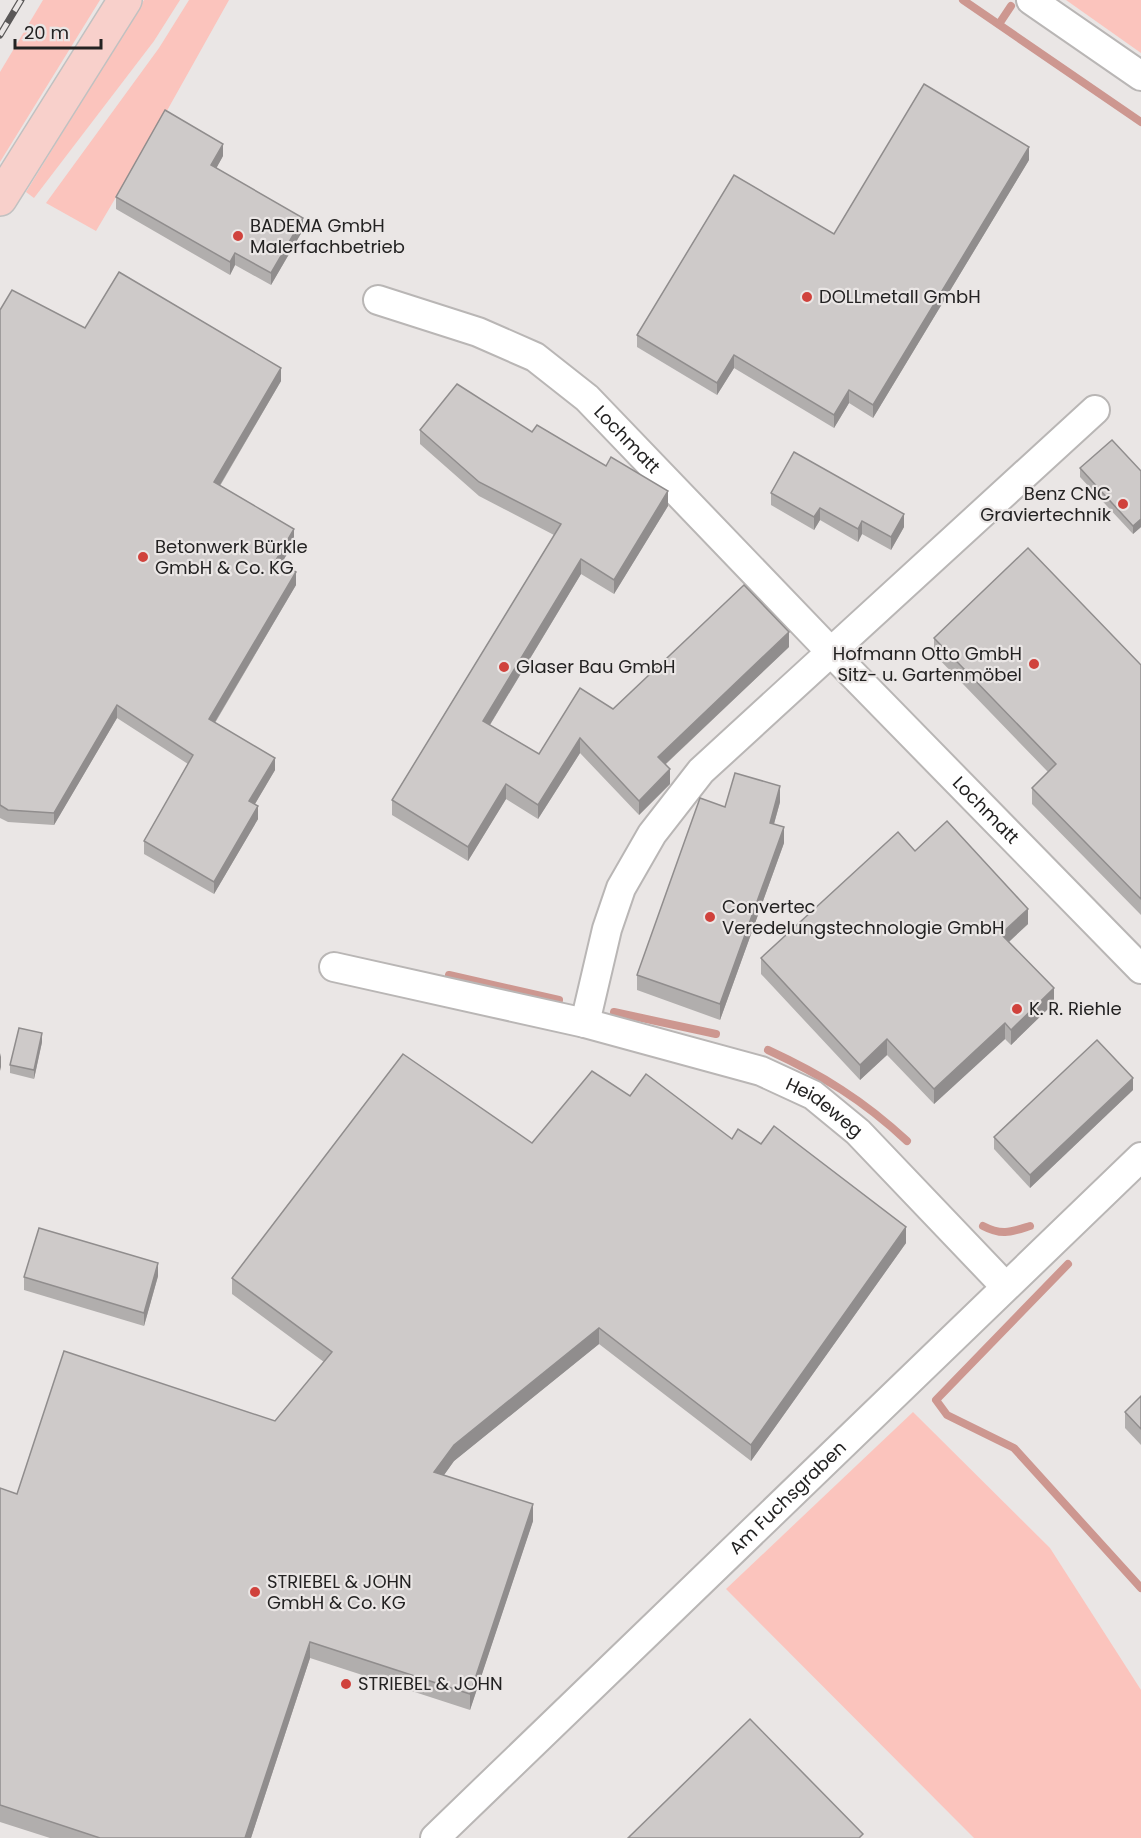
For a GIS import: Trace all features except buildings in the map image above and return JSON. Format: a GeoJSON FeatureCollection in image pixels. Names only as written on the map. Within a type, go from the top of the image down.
{"type":"FeatureCollection","features":[{"type":"Feature","properties":{"kind":"main road"},"geometry":{"type":"LineString","coordinates":[[0,199],[125,0]]}},
{"type":"Feature","properties":{"kind":"street"},"geometry":{"type":"LineString","coordinates":[[1030,0],[1141,76]]}},
{"type":"Feature","properties":{"kind":"street","name":"Lochmatt"},"geometry":{"type":"LineString","coordinates":[[378,300],[478,332],[536,357],[587,398],[1141,969]]}},
{"type":"Feature","properties":{"kind":"street"},"geometry":{"type":"LineString","coordinates":[[585,1023],[607,929],[621,888],[652,834],[701,771],[1095,410]]}},
{"type":"Feature","properties":{"kind":"street","name":"Heideweg"},"geometry":{"type":"LineString","coordinates":[[334,967],[585,1023],[761,1071],[813,1095],[858,1132],[1005,1287]]}},
{"type":"Feature","properties":{"kind":"street","name":"Am Fuchsgraben"},"geometry":{"type":"LineString","coordinates":[[435,1838],[1141,1157]]}},
{"type":"Feature","properties":{"kind":"shaded area"},"geometry":{"type":"Polygon","coordinates":[[[43,0],[100,0],[0,162],[0,72],[43,0]]]}},
{"type":"Feature","properties":{"kind":"shaded area"},"geometry":{"type":"Polygon","coordinates":[[[144,0],[180,0],[154,41],[34,198],[26,192],[144,0]]]}},
{"type":"Feature","properties":{"kind":"shaded area"},"geometry":{"type":"Polygon","coordinates":[[[189,0],[229,0],[96,231],[46,203],[159,48],[189,0]]]}},
{"type":"Feature","properties":{"kind":"shaded area"},"geometry":{"type":"Polygon","coordinates":[[[1066,0],[1141,0],[1141,53],[1066,0]]]}},
{"type":"Feature","properties":{"kind":"shaded area"},"geometry":{"type":"Polygon","coordinates":[[[913,1412],[1050,1548],[1141,1690],[1141,1838],[974,1838],[726,1589],[913,1412]]]}},
{"type":"Feature","properties":{"kind":"waterway"},"geometry":{"type":"LineString","coordinates":[[963,0],[1141,122]]}},
{"type":"Feature","properties":{"kind":"waterway"},"geometry":{"type":"LineString","coordinates":[[999,24],[1011,6]]}},
{"type":"Feature","properties":{"kind":"waterway"},"geometry":{"type":"LineString","coordinates":[[449,975],[559,1000]]}},
{"type":"Feature","properties":{"kind":"waterway"},"geometry":{"type":"LineString","coordinates":[[614,1012],[716,1034]]}},
{"type":"Feature","properties":{"kind":"waterway"},"geometry":{"type":"LineString","coordinates":[[768,1050],[806,1069],[858,1101],[907,1141]]}},
{"type":"Feature","properties":{"kind":"waterway"},"geometry":{"type":"LineString","coordinates":[[983,1226],[1007,1232],[1030,1226]]}},
{"type":"Feature","properties":{"kind":"waterway"},"geometry":{"type":"LineString","coordinates":[[1068,1264],[936,1400],[947,1415],[1014,1448],[1141,1588]]}},
{"type":"Feature","properties":{"kind":"railway"},"geometry":{"type":"LineString","coordinates":[[0,35],[21,0]]}},
{"type":"Feature","properties":{"kind":"place","name":"BADEMA GmbH Malerfachbetrieb"},"geometry":{"type":"Point","coordinates":[238,236]}},
{"type":"Feature","properties":{"kind":"place","name":"DOLLmetall GmbH"},"geometry":{"type":"Point","coordinates":[807,297]}},
{"type":"Feature","properties":{"kind":"place","name":"Benz CNC Graviertechnik"},"geometry":{"type":"Point","coordinates":[1123,504]}},
{"type":"Feature","properties":{"kind":"place","name":"Betonwerk Bürkle GmbH & Co. KG"},"geometry":{"type":"Point","coordinates":[143,557]}},
{"type":"Feature","properties":{"kind":"place","name":"Hofmann Otto GmbH Sitz- u. Gartenmöbel"},"geometry":{"type":"Point","coordinates":[1034,664]}},
{"type":"Feature","properties":{"kind":"place","name":"Glaser Bau GmbH"},"geometry":{"type":"Point","coordinates":[504,667]}},
{"type":"Feature","properties":{"kind":"place","name":"Convertec Veredelungstechnologie GmbH"},"geometry":{"type":"Point","coordinates":[710,917]}},
{"type":"Feature","properties":{"kind":"place","name":"K. R. Riehle"},"geometry":{"type":"Point","coordinates":[1017,1009]}},
{"type":"Feature","properties":{"kind":"place","name":"STRIEBEL & JOHN GmbH & Co. KG"},"geometry":{"type":"Point","coordinates":[255,1592]}},
{"type":"Feature","properties":{"kind":"place","name":"STRIEBEL & JOHN"},"geometry":{"type":"Point","coordinates":[346,1684]}}]}
